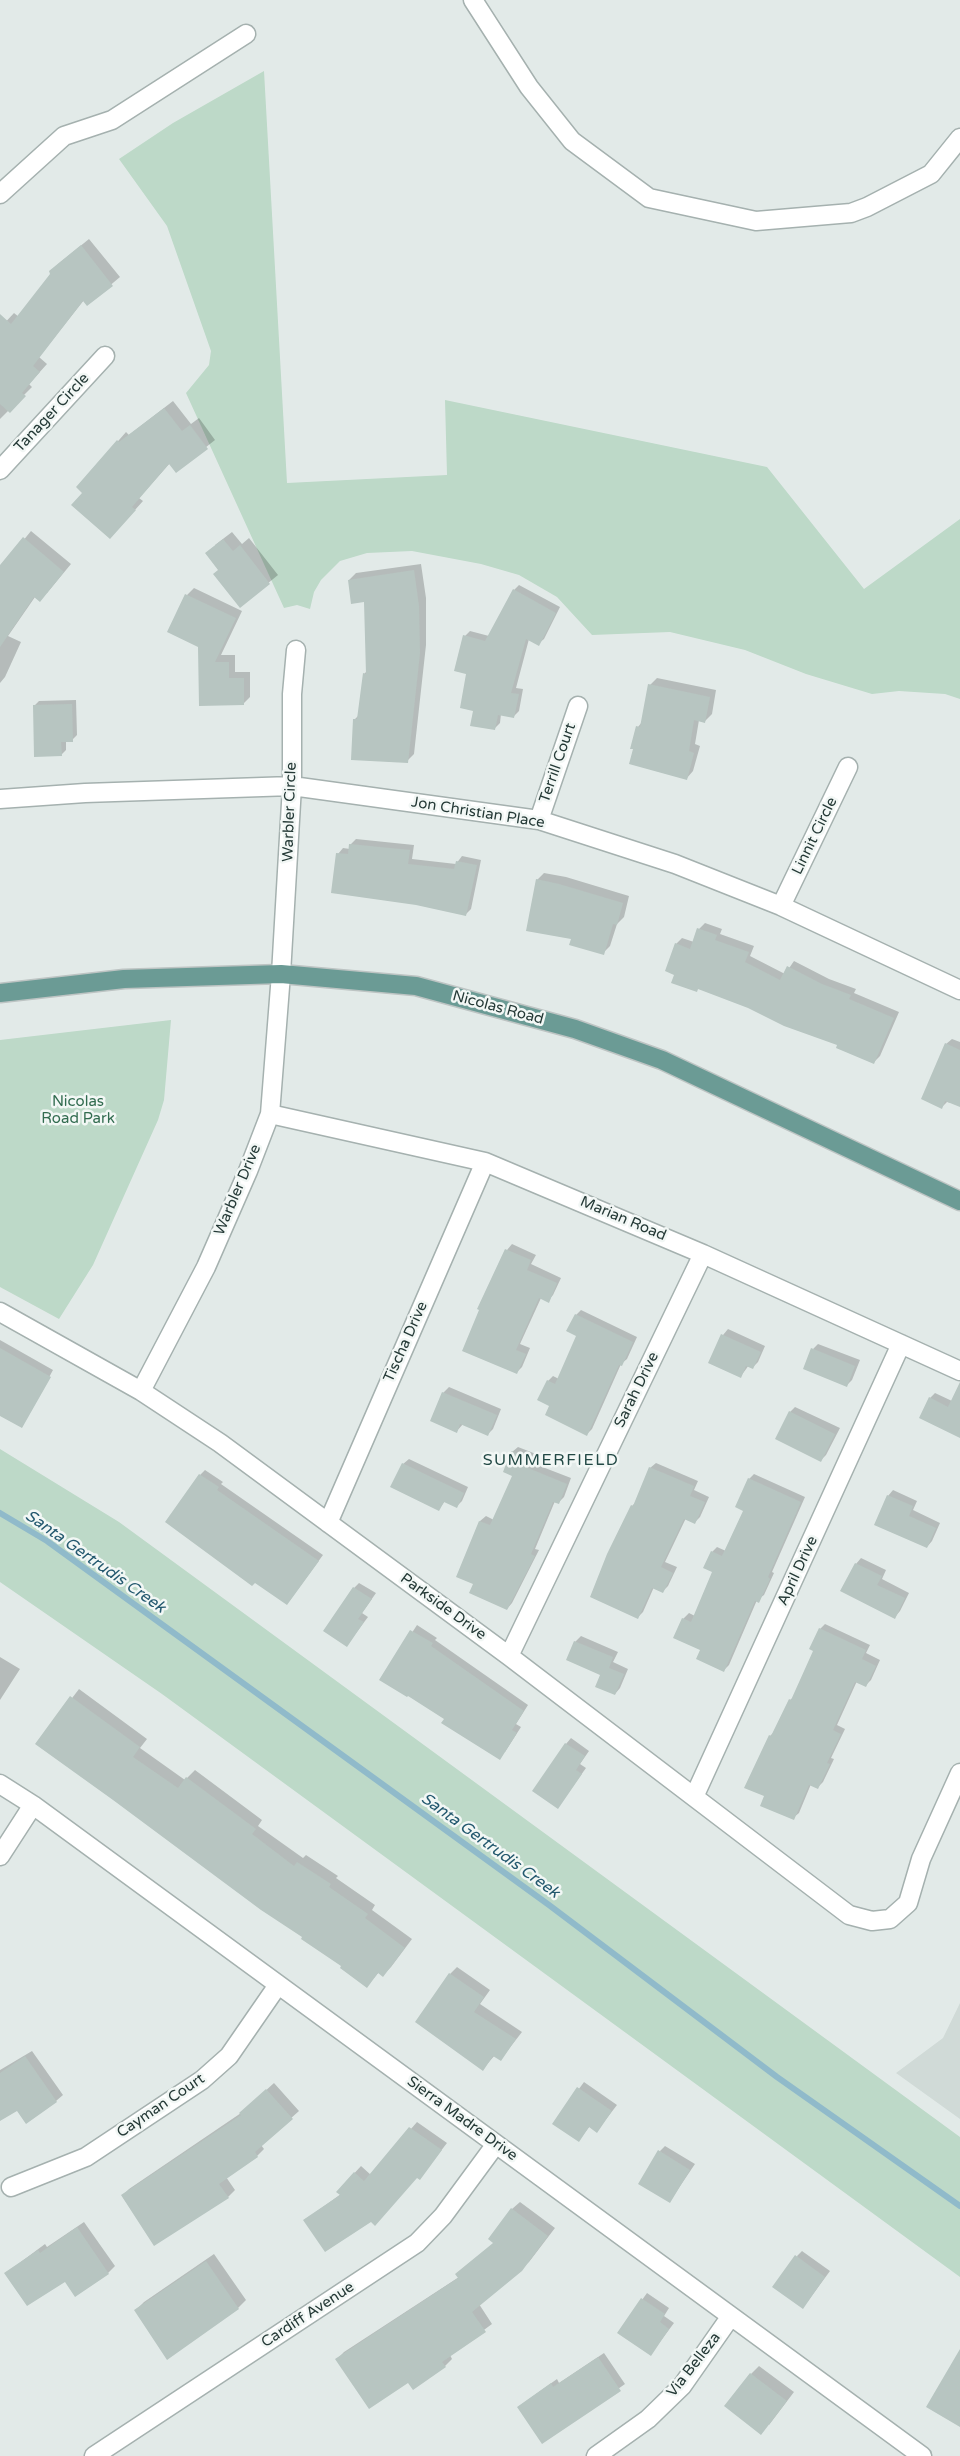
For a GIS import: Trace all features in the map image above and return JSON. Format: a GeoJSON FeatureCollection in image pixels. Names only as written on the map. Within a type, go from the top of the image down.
{"type":"FeatureCollection","features":[{"type":"Feature","properties":{"kind":"main road","name":"Nicolas Road"},"geometry":{"type":"LineString","coordinates":[[0,993],[124,979],[281,974],[416,986],[575,1029],[662,1060],[960,1201]]}},
{"type":"Feature","properties":{"kind":"street"},"geometry":{"type":"LineString","coordinates":[[473,0],[529,87],[572,141],[649,198],[756,221],[851,213],[931,174],[960,138]]}},
{"type":"Feature","properties":{"kind":"street"},"geometry":{"type":"LineString","coordinates":[[0,194],[64,136],[112,120],[246,34]]}},
{"type":"Feature","properties":{"kind":"street","name":"Tanager Circle"},"geometry":{"type":"LineString","coordinates":[[0,470],[105,356]]}},
{"type":"Feature","properties":{"kind":"street","name":"Warbler Circle"},"geometry":{"type":"LineString","coordinates":[[281,974],[292,786],[292,694],[296,650]]}},
{"type":"Feature","properties":{"kind":"street","name":"Terrill Court"},"geometry":{"type":"LineString","coordinates":[[539,820],[578,706]]}},
{"type":"Feature","properties":{"kind":"street","name":"Linnit Circle"},"geometry":{"type":"LineString","coordinates":[[781,906],[848,767]]}},
{"type":"Feature","properties":{"kind":"street","name":"Jon Christian Place"},"geometry":{"type":"LineString","coordinates":[[0,799],[86,793],[292,786],[539,820],[675,864],[781,906],[960,990]]}},
{"type":"Feature","properties":{"kind":"street","name":"Warbler Drive"},"geometry":{"type":"LineString","coordinates":[[141,1391],[206,1267],[270,1114],[281,974]]}},
{"type":"Feature","properties":{"kind":"street","name":"Marian Road"},"geometry":{"type":"LineString","coordinates":[[270,1114],[485,1161],[703,1254],[960,1371]]}},
{"type":"Feature","properties":{"kind":"street","name":"Tischa Drive"},"geometry":{"type":"LineString","coordinates":[[328,1523],[485,1161]]}},
{"type":"Feature","properties":{"kind":"street","name":"Sarah Drive"},"geometry":{"type":"LineString","coordinates":[[509,1656],[703,1254]]}},
{"type":"Feature","properties":{"kind":"street","name":"Parkside Drive"},"geometry":{"type":"LineString","coordinates":[[0,1312],[141,1391],[220,1443],[509,1656],[849,1915],[872,1921],[890,1919],[908,1903],[921,1859],[960,1773]]}},
{"type":"Feature","properties":{"kind":"street","name":"April Drive"},"geometry":{"type":"LineString","coordinates":[[694,1797],[901,1344]]}},
{"type":"Feature","properties":{"kind":"street","name":"Sierra Madre Drive"},"geometry":{"type":"LineString","coordinates":[[0,1784],[33,1805],[922,2456]]}},
{"type":"Feature","properties":{"kind":"street"},"geometry":{"type":"LineString","coordinates":[[0,1856],[33,1805]]}},
{"type":"Feature","properties":{"kind":"street","name":"Cayman Court"},"geometry":{"type":"LineString","coordinates":[[11,2187],[86,2157],[202,2080],[229,2056],[278,1985]]}},
{"type":"Feature","properties":{"kind":"street","name":"Cardiff Avenue"},"geometry":{"type":"LineString","coordinates":[[94,2456],[417,2243],[443,2216],[496,2144]]}},
{"type":"Feature","properties":{"kind":"street","name":"Via Belleza"},"geometry":{"type":"LineString","coordinates":[[596,2456],[648,2419],[682,2386],[731,2316]]}},
{"type":"Feature","properties":{"kind":"shaded area"},"geometry":{"type":"Polygon","coordinates":[[[960,2003],[960,2119],[896,2073],[943,2038],[960,2003]]]}},
{"type":"Feature","properties":{"kind":"green space"},"geometry":{"type":"Polygon","coordinates":[[[264,71],[287,483],[447,475],[445,400],[767,467],[864,589],[960,519],[960,699],[945,694],[899,691],[872,694],[806,674],[745,650],[670,632],[592,635],[557,597],[519,575],[481,564],[412,551],[367,553],[340,561],[321,580],[314,592],[310,609],[297,605],[284,608],[186,393],[209,365],[211,351],[167,226],[119,159],[173,123],[264,71]]]}},
{"type":"Feature","properties":{"kind":"green space","name":"Nicolas Road Park"},"geometry":{"type":"Polygon","coordinates":[[[171,1020],[164,1100],[158,1120],[93,1265],[59,1319],[0,1287],[0,1040],[171,1020]]]}},
{"type":"Feature","properties":{"kind":"green space"},"geometry":{"type":"Polygon","coordinates":[[[0,1449],[119,1522],[960,2137],[960,2277],[162,1694],[0,1582],[0,1449]]]}},
{"type":"Feature","properties":{"kind":"building"},"geometry":{"type":"Polygon","coordinates":[[[81,245],[113,286],[87,306],[83,301],[33,366],[40,372],[22,393],[26,396],[10,413],[0,404],[0,314],[11,324],[50,274],[49,271],[81,245]]]}},
{"type":"Feature","properties":{"kind":"building"},"geometry":{"type":"Polygon","coordinates":[[[164,408],[182,431],[190,425],[208,449],[176,473],[169,464],[132,507],[136,510],[110,539],[71,505],[82,493],[76,487],[117,440],[119,442],[164,408]]]}},
{"type":"Feature","properties":{"kind":"building"},"geometry":{"type":"Polygon","coordinates":[[[23,537],[64,572],[40,602],[34,597],[0,647],[0,565],[23,537]]]}},
{"type":"Feature","properties":{"kind":"building"},"geometry":{"type":"Polygon","coordinates":[[[223,539],[233,551],[240,545],[270,584],[240,608],[213,574],[218,570],[205,553],[223,539]]]}},
{"type":"Feature","properties":{"kind":"building"},"geometry":{"type":"Polygon","coordinates":[[[414,570],[419,606],[420,653],[408,763],[351,760],[353,719],[357,719],[363,673],[366,674],[364,602],[351,604],[348,580],[414,570]]]}},
{"type":"Feature","properties":{"kind":"building"},"geometry":{"type":"Polygon","coordinates":[[[513,589],[556,613],[539,646],[526,639],[511,693],[519,694],[514,718],[498,715],[495,730],[470,726],[473,711],[460,708],[466,674],[454,671],[463,635],[485,641],[513,589]]]}},
{"type":"Feature","properties":{"kind":"building"},"geometry":{"type":"Polygon","coordinates":[[[185,594],[236,618],[215,662],[229,662],[229,678],[244,678],[244,705],[199,706],[198,647],[167,632],[185,594]]]}},
{"type":"Feature","properties":{"kind":"building"},"geometry":{"type":"Polygon","coordinates":[[[648,684],[710,697],[705,723],[694,720],[689,751],[694,753],[687,780],[629,764],[633,749],[630,749],[636,726],[640,727],[648,684]]]}},
{"type":"Feature","properties":{"kind":"building"},"geometry":{"type":"Polygon","coordinates":[[[72,704],[73,742],[61,742],[62,756],[34,757],[33,705],[72,704]]]}},
{"type":"Feature","properties":{"kind":"building"},"geometry":{"type":"Polygon","coordinates":[[[349,844],[410,850],[408,864],[454,869],[456,861],[477,865],[466,916],[416,905],[331,893],[336,853],[348,854],[349,844]]]}},
{"type":"Feature","properties":{"kind":"building"},"geometry":{"type":"Polygon","coordinates":[[[536,879],[623,903],[617,925],[613,924],[604,955],[569,945],[571,939],[526,931],[536,879]]]}},
{"type":"Feature","properties":{"kind":"building"},"geometry":{"type":"Polygon","coordinates":[[[697,928],[717,935],[715,940],[749,952],[745,962],[780,980],[787,966],[822,984],[851,995],[849,999],[894,1018],[874,1064],[836,1048],[837,1045],[784,1026],[748,1008],[698,989],[697,992],[671,983],[674,975],[665,971],[675,943],[690,949],[697,928]]]}},
{"type":"Feature","properties":{"kind":"building"},"geometry":{"type":"Polygon","coordinates":[[[945,1043],[960,1050],[960,1107],[945,1101],[942,1109],[921,1099],[945,1043]]]}},
{"type":"Feature","properties":{"kind":"building"},"geometry":{"type":"Polygon","coordinates":[[[505,1249],[531,1260],[527,1270],[557,1283],[549,1303],[539,1298],[516,1350],[526,1354],[517,1374],[462,1351],[479,1310],[477,1309],[505,1249]]]}},
{"type":"Feature","properties":{"kind":"building"},"geometry":{"type":"Polygon","coordinates":[[[575,1314],[633,1342],[622,1366],[619,1365],[587,1436],[545,1415],[549,1406],[537,1400],[547,1380],[555,1384],[576,1336],[566,1331],[575,1314]]]}},
{"type":"Feature","properties":{"kind":"building"},"geometry":{"type":"Polygon","coordinates":[[[721,1334],[761,1352],[753,1369],[746,1366],[741,1378],[708,1363],[721,1334]]]}},
{"type":"Feature","properties":{"kind":"building"},"geometry":{"type":"Polygon","coordinates":[[[0,1348],[51,1377],[22,1428],[0,1416],[0,1348]]]}},
{"type":"Feature","properties":{"kind":"building"},"geometry":{"type":"Polygon","coordinates":[[[811,1348],[855,1366],[847,1387],[803,1369],[811,1348]]]}},
{"type":"Feature","properties":{"kind":"building"},"geometry":{"type":"Polygon","coordinates":[[[960,1382],[960,1438],[919,1418],[929,1397],[948,1407],[960,1382]]]}},
{"type":"Feature","properties":{"kind":"building"},"geometry":{"type":"Polygon","coordinates":[[[442,1392],[497,1415],[488,1436],[460,1424],[457,1433],[430,1421],[442,1392]]]}},
{"type":"Feature","properties":{"kind":"building"},"geometry":{"type":"Polygon","coordinates":[[[789,1411],[835,1434],[821,1462],[775,1439],[789,1411]]]}},
{"type":"Feature","properties":{"kind":"building"},"geometry":{"type":"Polygon","coordinates":[[[511,1451],[531,1459],[528,1468],[567,1484],[559,1504],[553,1502],[531,1554],[535,1556],[507,1610],[469,1593],[473,1584],[456,1577],[479,1521],[490,1525],[512,1476],[503,1472],[511,1451]]]}},
{"type":"Feature","properties":{"kind":"building"},"geometry":{"type":"Polygon","coordinates":[[[402,1463],[464,1493],[457,1508],[444,1502],[439,1511],[390,1487],[402,1463]]]}},
{"type":"Feature","properties":{"kind":"building"},"geometry":{"type":"Polygon","coordinates":[[[649,1467],[694,1486],[690,1496],[705,1502],[695,1524],[684,1519],[661,1567],[673,1573],[663,1593],[652,1588],[638,1619],[590,1597],[607,1554],[631,1505],[633,1506],[649,1467]]]}},
{"type":"Feature","properties":{"kind":"building"},"geometry":{"type":"Polygon","coordinates":[[[199,1474],[219,1487],[217,1490],[319,1561],[287,1605],[255,1583],[252,1586],[165,1522],[199,1474]]]}},
{"type":"Feature","properties":{"kind":"building"},"geometry":{"type":"Polygon","coordinates":[[[748,1478],[801,1502],[768,1577],[770,1579],[759,1603],[755,1601],[724,1672],[696,1659],[700,1650],[673,1638],[682,1618],[691,1622],[712,1572],[703,1568],[711,1551],[722,1556],[743,1511],[735,1507],[748,1478]]]}},
{"type":"Feature","properties":{"kind":"building"},"geometry":{"type":"Polygon","coordinates":[[[887,1495],[913,1506],[909,1516],[936,1528],[927,1548],[874,1525],[887,1495]]]}},
{"type":"Feature","properties":{"kind":"building"},"geometry":{"type":"Polygon","coordinates":[[[855,1563],[882,1576],[877,1585],[905,1598],[895,1619],[840,1591],[855,1563]]]}},
{"type":"Feature","properties":{"kind":"building"},"geometry":{"type":"Polygon","coordinates":[[[353,1587],[372,1599],[358,1619],[364,1622],[347,1647],[323,1631],[353,1587]]]}},
{"type":"Feature","properties":{"kind":"building"},"geometry":{"type":"Polygon","coordinates":[[[819,1628],[866,1650],[862,1659],[876,1666],[866,1687],[855,1682],[833,1730],[841,1734],[827,1763],[830,1764],[818,1789],[809,1785],[794,1820],[760,1806],[764,1796],[744,1788],[769,1735],[771,1736],[789,1699],[791,1700],[813,1651],[809,1649],[819,1628]]]}},
{"type":"Feature","properties":{"kind":"building"},"geometry":{"type":"Polygon","coordinates":[[[410,1630],[433,1643],[431,1646],[524,1711],[512,1730],[517,1733],[500,1760],[441,1723],[444,1719],[379,1680],[410,1630]]]}},
{"type":"Feature","properties":{"kind":"building"},"geometry":{"type":"Polygon","coordinates":[[[574,1641],[613,1657],[609,1668],[624,1674],[615,1695],[595,1687],[600,1675],[566,1660],[574,1641]]]}},
{"type":"Feature","properties":{"kind":"building"},"geometry":{"type":"Polygon","coordinates":[[[70,1696],[140,1747],[133,1757],[178,1788],[186,1777],[256,1829],[252,1834],[294,1866],[297,1862],[331,1884],[329,1887],[368,1914],[365,1918],[405,1948],[383,1977],[378,1973],[367,1988],[340,1968],[341,1966],[301,1939],[302,1937],[261,1910],[35,1744],[70,1696]]]}},
{"type":"Feature","properties":{"kind":"building"},"geometry":{"type":"Polygon","coordinates":[[[565,1743],[585,1756],[576,1770],[582,1774],[558,1809],[532,1791],[565,1743]]]}},
{"type":"Feature","properties":{"kind":"building"},"geometry":{"type":"Polygon","coordinates":[[[449,1973],[484,1997],[474,2012],[516,2039],[501,2061],[493,2056],[483,2071],[415,2022],[449,1973]]]}},
{"type":"Feature","properties":{"kind":"building"},"geometry":{"type":"Polygon","coordinates":[[[25,2056],[57,2102],[26,2124],[17,2111],[0,2121],[0,2073],[25,2056]]]}},
{"type":"Feature","properties":{"kind":"building"},"geometry":{"type":"Polygon","coordinates":[[[577,2087],[612,2111],[597,2133],[589,2127],[579,2142],[552,2124],[577,2087]]]}},
{"type":"Feature","properties":{"kind":"building"},"geometry":{"type":"Polygon","coordinates":[[[266,2089],[293,2119],[255,2152],[258,2157],[219,2184],[229,2198],[154,2246],[121,2195],[241,2115],[239,2113],[266,2089]]]}},
{"type":"Feature","properties":{"kind":"building"},"geometry":{"type":"Polygon","coordinates":[[[409,2127],[442,2150],[420,2180],[417,2178],[375,2226],[371,2222],[325,2252],[303,2220],[340,2195],[336,2192],[354,2172],[364,2181],[409,2127]]]}},
{"type":"Feature","properties":{"kind":"building"},"geometry":{"type":"Polygon","coordinates":[[[658,2150],[690,2170],[670,2203],[638,2184],[658,2150]]]}},
{"type":"Feature","properties":{"kind":"building"},"geometry":{"type":"Polygon","coordinates":[[[511,2208],[548,2236],[522,2271],[472,2312],[486,2332],[442,2362],[446,2367],[413,2390],[408,2383],[369,2409],[335,2359],[458,2278],[455,2274],[493,2243],[488,2239],[511,2208]]]}},
{"type":"Feature","properties":{"kind":"building"},"geometry":{"type":"Polygon","coordinates":[[[77,2227],[109,2274],[75,2297],[65,2282],[27,2306],[4,2273],[38,2250],[40,2253],[77,2227]]]}},
{"type":"Feature","properties":{"kind":"building"},"geometry":{"type":"Polygon","coordinates":[[[795,2255],[825,2277],[803,2309],[772,2287],[795,2255]]]}},
{"type":"Feature","properties":{"kind":"building"},"geometry":{"type":"Polygon","coordinates":[[[206,2261],[239,2309],[167,2360],[134,2310],[206,2261]]]}},
{"type":"Feature","properties":{"kind":"building"},"geometry":{"type":"Polygon","coordinates":[[[641,2298],[665,2314],[660,2322],[669,2329],[651,2356],[617,2333],[641,2298]]]}},
{"type":"Feature","properties":{"kind":"building"},"geometry":{"type":"Polygon","coordinates":[[[960,2349],[960,2427],[926,2407],[960,2349]]]}},
{"type":"Feature","properties":{"kind":"building"},"geometry":{"type":"Polygon","coordinates":[[[598,2357],[621,2391],[542,2444],[517,2407],[551,2383],[553,2387],[598,2357]]]}},
{"type":"Feature","properties":{"kind":"building"},"geometry":{"type":"Polygon","coordinates":[[[750,2373],[787,2401],[761,2435],[724,2406],[750,2373]]]}},
{"type":"Feature","properties":{"kind":"waterway","name":"Santa Gertrudis Creek"},"geometry":{"type":"LineString","coordinates":[[0,1513],[47,1541],[549,1905],[777,2077],[960,2206]]}},
{"type":"Feature","properties":{"kind":"district","name":"SUMMERFIELD"},"geometry":{"type":"Point","coordinates":[551,1461]}}]}
